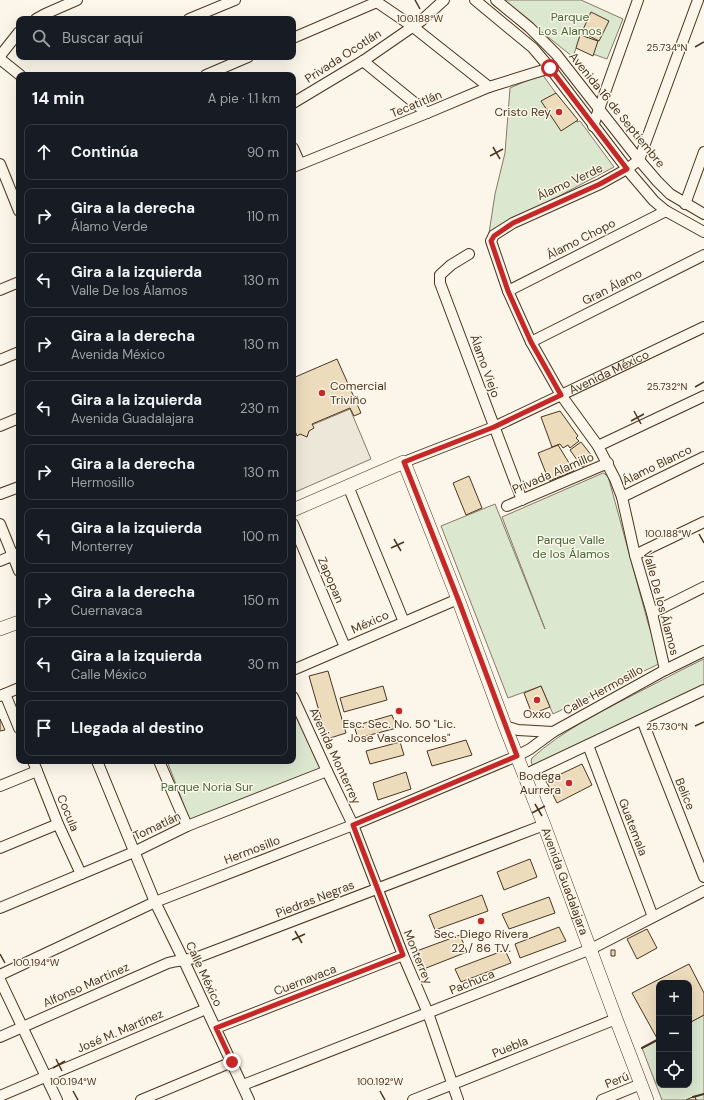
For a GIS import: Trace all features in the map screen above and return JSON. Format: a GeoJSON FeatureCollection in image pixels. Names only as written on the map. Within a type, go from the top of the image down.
{"type":"FeatureCollection","features":[{"type":"Feature","properties":{"kind":"main road","name":"Avenida México"},"geometry":{"type":"LineString","coordinates":[[296,509],[404,462]]}},
{"type":"Feature","properties":{"kind":"main road","name":"Avenida Guadalajara"},"geometry":{"type":"LineString","coordinates":[[404,462],[458,599],[647,1100]]}},
{"type":"Feature","properties":{"kind":"main road"},"geometry":{"type":"LineString","coordinates":[[379,473],[395,472],[410,484],[415,491]]}},
{"type":"Feature","properties":{"kind":"main road"},"geometry":{"type":"LineString","coordinates":[[0,629],[16,623]]}},
{"type":"Feature","properties":{"kind":"street"},"geometry":{"type":"LineString","coordinates":[[49,16],[78,0]]}},
{"type":"Feature","properties":{"kind":"street"},"geometry":{"type":"LineString","coordinates":[[196,16],[235,0]]}},
{"type":"Feature","properties":{"kind":"street","name":"Privada Ocotlán"},"geometry":{"type":"LineString","coordinates":[[296,101],[363,61],[420,21],[444,0]]}},
{"type":"Feature","properties":{"kind":"street"},"geometry":{"type":"LineString","coordinates":[[475,0],[526,41],[550,68],[593,126],[654,201],[666,211],[704,232]]}},
{"type":"Feature","properties":{"kind":"street","name":"Avenida 16 de Septiembre"},"geometry":{"type":"LineString","coordinates":[[496,0],[544,42],[639,160],[670,194],[704,214]]}},
{"type":"Feature","properties":{"kind":"street"},"geometry":{"type":"LineString","coordinates":[[593,126],[638,0]]}},
{"type":"Feature","properties":{"kind":"street"},"geometry":{"type":"LineString","coordinates":[[639,160],[698,0]]}},
{"type":"Feature","properties":{"kind":"street"},"geometry":{"type":"LineString","coordinates":[[296,37],[376,1],[412,26],[489,87]]}},
{"type":"Feature","properties":{"kind":"street"},"geometry":{"type":"LineString","coordinates":[[16,36],[0,57],[17,72]]}},
{"type":"Feature","properties":{"kind":"street"},"geometry":{"type":"LineString","coordinates":[[213,72],[241,60]]}},
{"type":"Feature","properties":{"kind":"street"},"geometry":{"type":"LineString","coordinates":[[363,61],[427,114]]}},
{"type":"Feature","properties":{"kind":"street","name":"Tecatitlán"},"geometry":{"type":"LineString","coordinates":[[296,166],[427,114],[489,87],[550,68]]}},
{"type":"Feature","properties":{"kind":"street"},"geometry":{"type":"LineString","coordinates":[[685,204],[704,152]]}},
{"type":"Feature","properties":{"kind":"street","name":"Álamo Verde"},"geometry":{"type":"LineString","coordinates":[[491,241],[494,236],[513,223],[600,184],[627,169],[639,160]]}},
{"type":"Feature","properties":{"kind":"street"},"geometry":{"type":"LineString","coordinates":[[0,164],[16,204]]}},
{"type":"Feature","properties":{"kind":"street","name":"Álamo Chopo"},"geometry":{"type":"LineString","coordinates":[[508,291],[666,211]]}},
{"type":"Feature","properties":{"kind":"street","name":"Valle De los Álamos"},"geometry":{"type":"LineString","coordinates":[[491,241],[508,291],[531,342],[561,395],[598,446],[608,463],[622,497],[635,555],[652,613],[665,670]]}},
{"type":"Feature","properties":{"kind":"street","name":"Álamo Viejo"},"geometry":{"type":"LineString","coordinates":[[469,254],[451,264],[440,275],[440,283],[522,500]]}},
{"type":"Feature","properties":{"kind":"street","name":"Gran Álamo"},"geometry":{"type":"LineString","coordinates":[[531,342],[704,254]]}},
{"type":"Feature","properties":{"kind":"street"},"geometry":{"type":"LineString","coordinates":[[0,290],[16,283]]}},
{"type":"Feature","properties":{"kind":"street","name":"Avenida México"},"geometry":{"type":"LineString","coordinates":[[404,462],[494,427],[704,327]]}},
{"type":"Feature","properties":{"kind":"street"},"geometry":{"type":"LineString","coordinates":[[0,360],[16,353]]}},
{"type":"Feature","properties":{"kind":"street"},"geometry":{"type":"LineString","coordinates":[[598,446],[704,396]]}},
{"type":"Feature","properties":{"kind":"street"},"geometry":{"type":"LineString","coordinates":[[0,426],[16,419]]}},
{"type":"Feature","properties":{"kind":"street","name":"Álamo Blanco"},"geometry":{"type":"LineString","coordinates":[[622,497],[704,457]]}},
{"type":"Feature","properties":{"kind":"street","name":"Privada Alamillo"},"geometry":{"type":"LineString","coordinates":[[507,506],[608,463]]}},
{"type":"Feature","properties":{"kind":"street"},"geometry":{"type":"LineString","coordinates":[[348,486],[404,622]]}},
{"type":"Feature","properties":{"kind":"street"},"geometry":{"type":"LineString","coordinates":[[0,494],[16,488]]}},
{"type":"Feature","properties":{"kind":"street"},"geometry":{"type":"LineString","coordinates":[[635,555],[704,522]]}},
{"type":"Feature","properties":{"kind":"street"},"geometry":{"type":"LineString","coordinates":[[0,524],[16,554],[0,561]]}},
{"type":"Feature","properties":{"kind":"street","name":"Zapopan"},"geometry":{"type":"LineString","coordinates":[[296,531],[345,647]]}},
{"type":"Feature","properties":{"kind":"street"},"geometry":{"type":"LineString","coordinates":[[652,613],[704,586]]}},
{"type":"Feature","properties":{"kind":"street","name":"México"},"geometry":{"type":"LineString","coordinates":[[296,669],[458,599]]}},
{"type":"Feature","properties":{"kind":"street","name":"Calle Hermosillo"},"geometry":{"type":"LineString","coordinates":[[517,756],[530,749],[552,732],[665,670],[704,651]]}},
{"type":"Feature","properties":{"kind":"street"},"geometry":{"type":"LineString","coordinates":[[16,689],[2,695],[16,722]]}},
{"type":"Feature","properties":{"kind":"street"},"geometry":{"type":"LineString","coordinates":[[524,775],[703,692]]}},
{"type":"Feature","properties":{"kind":"street","name":"Avenida Monterrey"},"geometry":{"type":"LineString","coordinates":[[296,704],[353,825]]}},
{"type":"Feature","properties":{"kind":"street","name":"Belice"},"geometry":{"type":"LineString","coordinates":[[642,720],[704,877]]}},
{"type":"Feature","properties":{"kind":"street"},"geometry":{"type":"LineString","coordinates":[[505,726],[518,730],[552,732]]}},
{"type":"Feature","properties":{"kind":"street","name":"Guatemala"},"geometry":{"type":"LineString","coordinates":[[588,745],[653,917]]}},
{"type":"Feature","properties":{"kind":"street","name":"Hermosillo"},"geometry":{"type":"LineString","coordinates":[[0,975],[155,902],[353,825],[517,756]]}},
{"type":"Feature","properties":{"kind":"street","name":"Calle México"},"geometry":{"type":"LineString","coordinates":[[98,764],[155,902],[249,1100]]}},
{"type":"Feature","properties":{"kind":"street"},"geometry":{"type":"LineString","coordinates":[[160,764],[187,826]]}},
{"type":"Feature","properties":{"kind":"street"},"geometry":{"type":"LineString","coordinates":[[0,786],[35,766]]}},
{"type":"Feature","properties":{"kind":"street","name":"Cocula"},"geometry":{"type":"LineString","coordinates":[[35,766],[58,824],[81,874]]}},
{"type":"Feature","properties":{"kind":"street","name":"Tomatlán"},"geometry":{"type":"LineString","coordinates":[[0,908],[134,852],[187,826],[327,771]]}},
{"type":"Feature","properties":{"kind":"street"},"geometry":{"type":"LineString","coordinates":[[0,848],[58,824]]}},
{"type":"Feature","properties":{"kind":"street","name":"Monterrey"},"geometry":{"type":"LineString","coordinates":[[353,825],[403,955],[428,1014],[458,1100]]}},
{"type":"Feature","properties":{"kind":"street","name":"Piedras Negras"},"geometry":{"type":"LineString","coordinates":[[184,961],[201,956],[544,825]]}},
{"type":"Feature","properties":{"kind":"street","name":"Pachuca"},"geometry":{"type":"LineString","coordinates":[[243,1085],[428,1014],[591,949],[704,891]]}},
{"type":"Feature","properties":{"kind":"street","name":"Cuernavaca"},"geometry":{"type":"LineString","coordinates":[[216,1028],[403,955]]}},
{"type":"Feature","properties":{"kind":"street","name":"Alfonso Martinez"},"geometry":{"type":"LineString","coordinates":[[0,1037],[168,963],[184,961]]}},
{"type":"Feature","properties":{"kind":"street"},"geometry":{"type":"LineString","coordinates":[[0,980],[57,1100]]}},
{"type":"Feature","properties":{"kind":"street","name":"José M. Martínez"},"geometry":{"type":"LineString","coordinates":[[0,1096],[206,1009]]}},
{"type":"Feature","properties":{"kind":"street","name":"Puebla"},"geometry":{"type":"LineString","coordinates":[[413,1100],[616,1019]]}},
{"type":"Feature","properties":{"kind":"street"},"geometry":{"type":"LineString","coordinates":[[141,1100],[232,1062]]}},
{"type":"Feature","properties":{"kind":"street","name":"Perú"},"geometry":{"type":"LineString","coordinates":[[602,1100],[641,1084]]}},
{"type":"Feature","properties":{"kind":"green space","name":"Parque Los Alamos"},"geometry":{"type":"Polygon","coordinates":[[[502,0],[581,0],[623,19],[607,59],[576,48],[573,57],[502,0]]]}},
{"type":"Feature","properties":{"kind":"green space"},"geometry":{"type":"Polygon","coordinates":[[[542,74],[577,122],[580,121],[614,167],[489,233],[495,194],[505,153],[510,88],[542,74]]]}},
{"type":"Feature","properties":{"kind":"green space","name":"Parque Valle de los Álamos"},"geometry":{"type":"Polygon","coordinates":[[[603,473],[608,476],[648,623],[661,663],[553,714],[541,686],[508,698],[441,526],[495,504],[545,629],[502,517],[603,473]]]}},
{"type":"Feature","properties":{"kind":"green space"},"geometry":{"type":"Polygon","coordinates":[[[704,659],[704,688],[533,767],[531,761],[532,758],[568,731],[704,659]]]}},
{"type":"Feature","properties":{"kind":"green space","name":"Parque Noria Sur"},"geometry":{"type":"Polygon","coordinates":[[[296,714],[322,772],[190,821],[168,764],[296,764],[296,714]]]}},
{"type":"Feature","properties":{"kind":"green space"},"geometry":{"type":"Polygon","coordinates":[[[704,1015],[704,1100],[696,1100],[695,1097],[686,1100],[662,1100],[657,1088],[692,1088],[692,1021],[704,1015]]]}},
{"type":"Feature","properties":{"kind":"green space"},"geometry":{"type":"Polygon","coordinates":[[[656,1041],[656,1084],[642,1048],[656,1041]]]}},
{"type":"Feature","properties":{"kind":"shaded area"},"geometry":{"type":"Polygon","coordinates":[[[350,409],[371,459],[296,492],[296,432],[350,409]]]}},
{"type":"Feature","properties":{"kind":"building"},"geometry":{"type":"Polygon","coordinates":[[[591,12],[609,21],[599,41],[582,32],[591,12]]]}},
{"type":"Feature","properties":{"kind":"building"},"geometry":{"type":"Polygon","coordinates":[[[580,35],[598,41],[593,56],[576,48],[580,35]]]}},
{"type":"Feature","properties":{"kind":"building","name":"Cristo Rey"},"geometry":{"type":"Polygon","coordinates":[[[556,93],[578,120],[561,131],[541,101],[556,93]]]}},
{"type":"Feature","properties":{"kind":"building","name":"Comercial Triviño"},"geometry":{"type":"Polygon","coordinates":[[[337,359],[361,413],[354,416],[350,408],[312,424],[314,428],[309,431],[307,437],[300,434],[297,436],[296,377],[337,359]]]}},
{"type":"Feature","properties":{"kind":"building"},"geometry":{"type":"Polygon","coordinates":[[[560,411],[578,436],[576,438],[579,441],[570,448],[568,445],[563,448],[560,444],[552,447],[541,417],[560,411]]]}},
{"type":"Feature","properties":{"kind":"building"},"geometry":{"type":"Polygon","coordinates":[[[581,442],[592,456],[591,461],[582,467],[570,450],[581,442]]]}},
{"type":"Feature","properties":{"kind":"building"},"geometry":{"type":"Polygon","coordinates":[[[558,445],[574,471],[549,481],[538,453],[558,445]]]}},
{"type":"Feature","properties":{"kind":"building"},"geometry":{"type":"Polygon","coordinates":[[[469,476],[482,508],[466,515],[453,483],[469,476]]]}},
{"type":"Feature","properties":{"kind":"building"},"geometry":{"type":"Polygon","coordinates":[[[328,671],[346,733],[327,739],[309,676],[328,671]]]}},
{"type":"Feature","properties":{"kind":"building"},"geometry":{"type":"Polygon","coordinates":[[[383,686],[387,700],[344,712],[340,698],[383,686]]]}},
{"type":"Feature","properties":{"kind":"building","name":"Oxxo"},"geometry":{"type":"Polygon","coordinates":[[[541,686],[550,707],[532,714],[524,693],[541,686]]]}},
{"type":"Feature","properties":{"kind":"building"},"geometry":{"type":"Polygon","coordinates":[[[392,715],[397,728],[358,738],[354,726],[392,715]]]}},
{"type":"Feature","properties":{"kind":"building"},"geometry":{"type":"Polygon","coordinates":[[[0,719],[5,730],[0,731],[0,719]]]}},
{"type":"Feature","properties":{"kind":"building"},"geometry":{"type":"Polygon","coordinates":[[[466,740],[472,755],[432,766],[427,751],[466,740]]]}},
{"type":"Feature","properties":{"kind":"building"},"geometry":{"type":"Polygon","coordinates":[[[400,742],[404,755],[370,764],[366,751],[400,742]]]}},
{"type":"Feature","properties":{"kind":"building","name":"Bodega Aurrera"},"geometry":{"type":"Polygon","coordinates":[[[582,764],[592,785],[557,803],[546,781],[582,764]]]}},
{"type":"Feature","properties":{"kind":"building"},"geometry":{"type":"Polygon","coordinates":[[[406,772],[411,789],[378,800],[373,783],[406,772]]]}},
{"type":"Feature","properties":{"kind":"building"},"geometry":{"type":"Polygon","coordinates":[[[530,859],[537,877],[504,890],[497,872],[530,859]]]}},
{"type":"Feature","properties":{"kind":"building"},"geometry":{"type":"Polygon","coordinates":[[[482,895],[488,911],[435,930],[429,915],[482,895]]]}},
{"type":"Feature","properties":{"kind":"building"},"geometry":{"type":"Polygon","coordinates":[[[549,897],[555,913],[509,929],[502,914],[549,897]]]}},
{"type":"Feature","properties":{"kind":"building"},"geometry":{"type":"Polygon","coordinates":[[[559,927],[566,941],[520,958],[515,944],[559,927]]]}},
{"type":"Feature","properties":{"kind":"building"},"geometry":{"type":"Polygon","coordinates":[[[647,929],[657,948],[637,959],[627,939],[647,929]]]}},
{"type":"Feature","properties":{"kind":"building"},"geometry":{"type":"Polygon","coordinates":[[[460,935],[467,952],[421,970],[414,952],[460,935]]]}},
{"type":"Feature","properties":{"kind":"building"},"geometry":{"type":"Polygon","coordinates":[[[505,950],[511,963],[461,982],[455,969],[505,950]]]}},
{"type":"Feature","properties":{"kind":"building"},"geometry":{"type":"Polygon","coordinates":[[[611,950],[615,950],[615,956],[611,956],[611,950]]]}},
{"type":"Feature","properties":{"kind":"building"},"geometry":{"type":"Polygon","coordinates":[[[689,964],[704,993],[704,1015],[692,1021],[692,980],[658,980],[689,964]]]}},
{"type":"Feature","properties":{"kind":"building"},"geometry":{"type":"Polygon","coordinates":[[[656,981],[656,1036],[632,993],[656,981]]]}},
{"type":"Feature","properties":{"kind":"building"},"geometry":{"type":"Polygon","coordinates":[[[695,1096],[696,1100],[686,1100],[695,1096]]]}},
{"type":"Feature","properties":{"kind":"wall"},"geometry":{"type":"LineString","coordinates":[[642,1048],[656,1041]]}},
{"type":"Feature","properties":{"kind":"wall"},"geometry":{"type":"LineString","coordinates":[[693,1097],[704,1094]]}},
{"type":"Feature","properties":{"kind":"place","name":"Cristo Rey"},"geometry":{"type":"Point","coordinates":[559,112]}},
{"type":"Feature","properties":{"kind":"place","name":"Comercial Triviño"},"geometry":{"type":"Point","coordinates":[322,393]}},
{"type":"Feature","properties":{"kind":"place","name":"Oxxo"},"geometry":{"type":"Point","coordinates":[537,700]}},
{"type":"Feature","properties":{"kind":"place","name":"Esc. Sec. No. 50 \"Lic. Jose Vasconcelos\""},"geometry":{"type":"Point","coordinates":[399,711]}},
{"type":"Feature","properties":{"kind":"place","name":"Bodega Aurrera"},"geometry":{"type":"Point","coordinates":[569,783]}},
{"type":"Feature","properties":{"kind":"place","name":"Sec. Diego Rivera 22 / 86 T.V."},"geometry":{"type":"Point","coordinates":[481,921]}},
{"type":"Feature","properties":{"kind":"route"},"geometry":{"type":"LineString","coordinates":[[232,1062],[216,1028],[403,955],[353,825],[517,756],[458,599],[404,462],[494,427],[561,395],[531,342],[508,291],[491,241],[494,236],[513,223],[600,184],[627,169],[550,68]]}}]}
